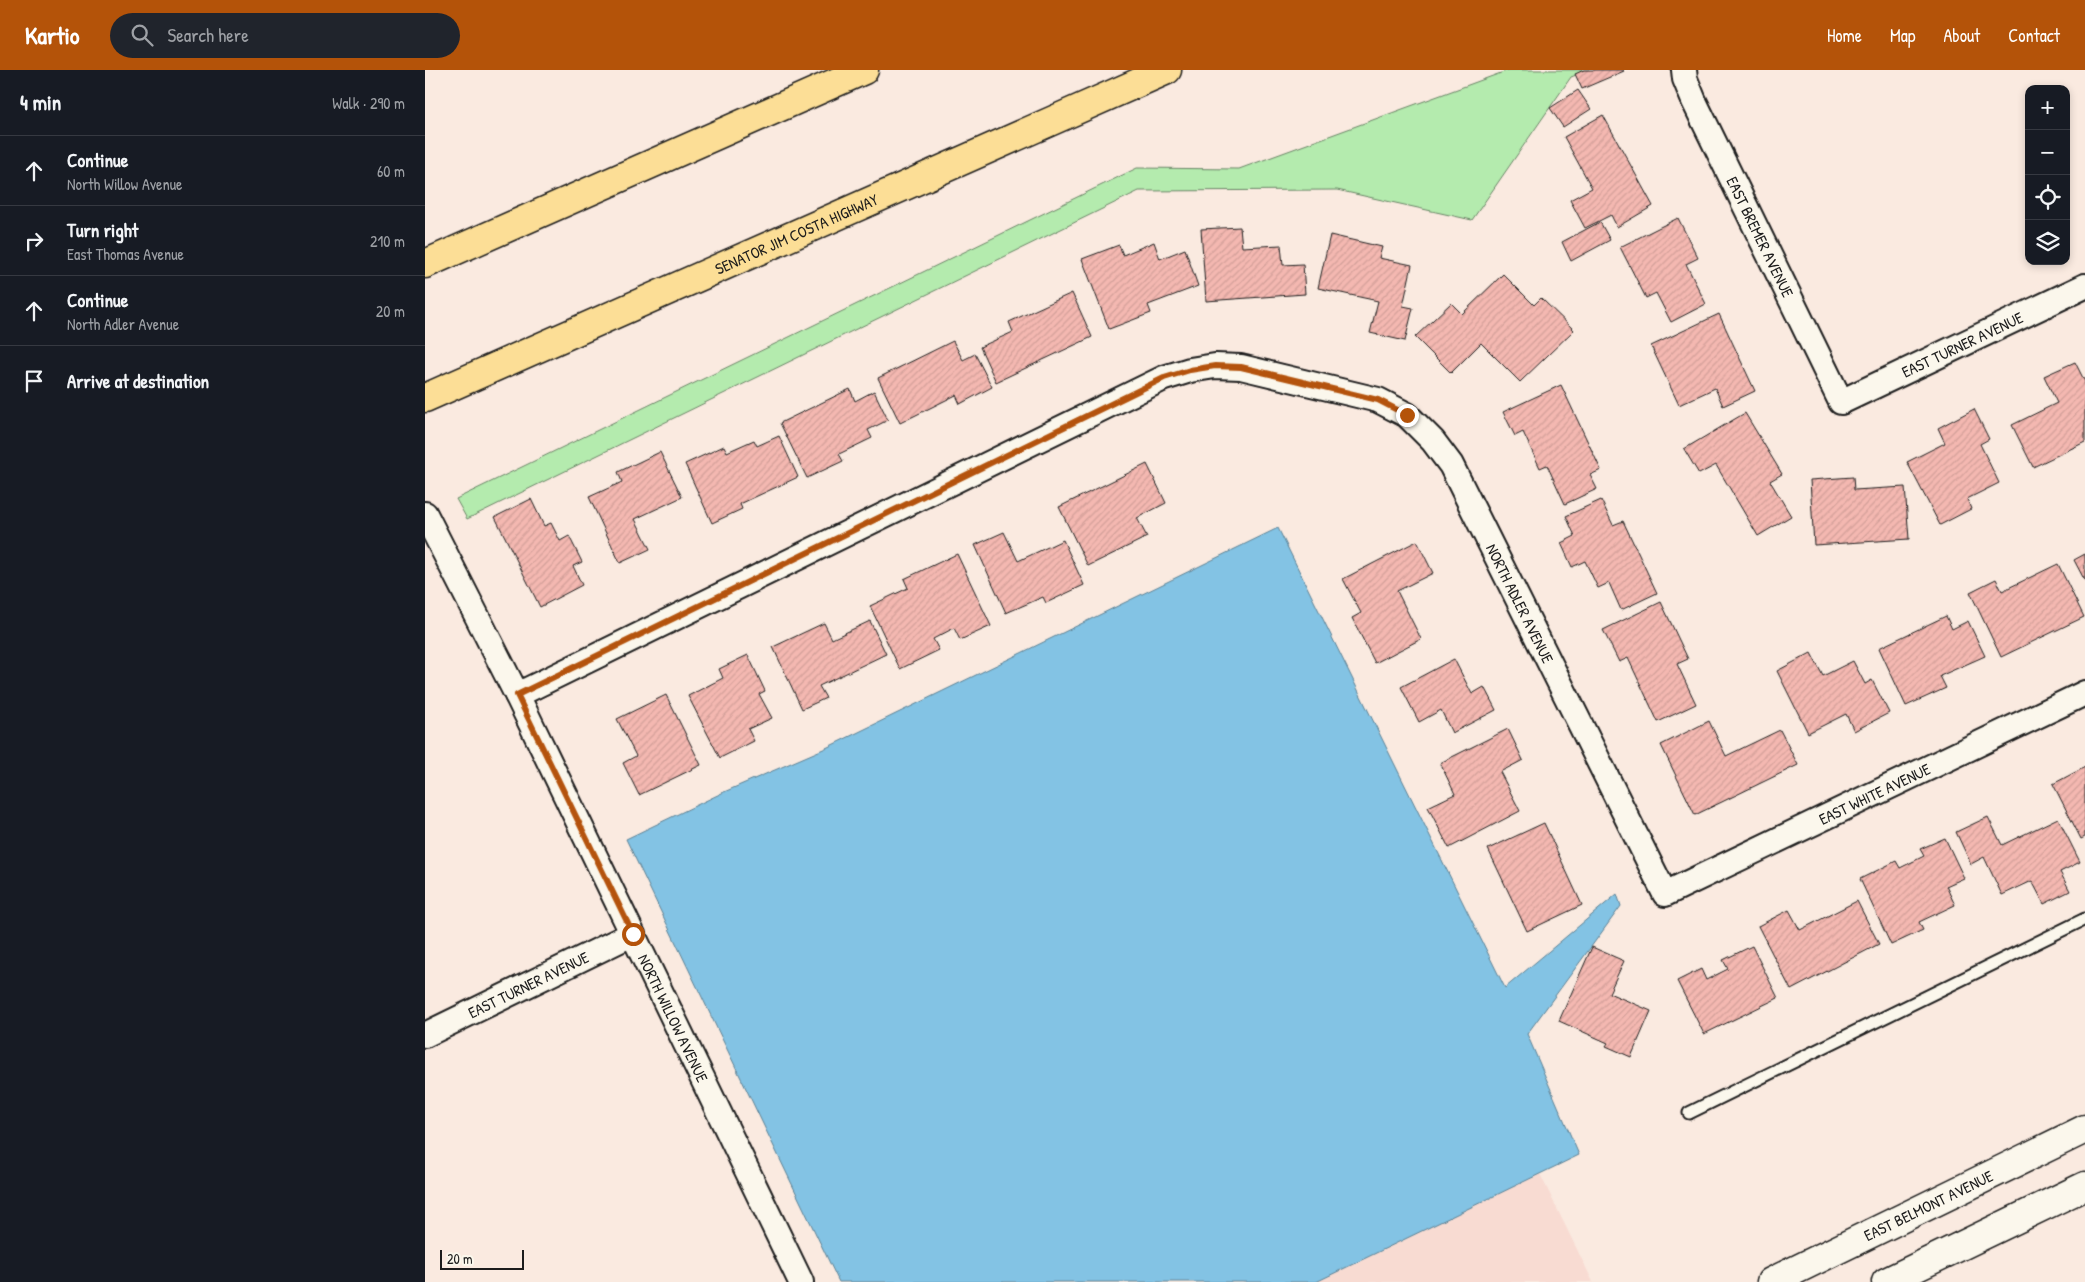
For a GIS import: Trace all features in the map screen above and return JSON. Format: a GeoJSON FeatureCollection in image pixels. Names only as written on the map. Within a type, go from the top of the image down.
{"type":"FeatureCollection","features":[{"type":"Feature","properties":{"kind":"highway"},"geometry":{"type":"LineString","coordinates":[[425,264],[864,70]]}},
{"type":"Feature","properties":{"kind":"highway","name":"SENATOR JIM COSTA HIGHWAY"},"geometry":{"type":"LineString","coordinates":[[425,398],[1167,70]]}},
{"type":"Feature","properties":{"kind":"highway"},"geometry":{"type":"LineString","coordinates":[[1101,99],[1187,70]]}},
{"type":"Feature","properties":{"kind":"main road","name":"EAST BELMONT AVENUE"},"geometry":{"type":"LineString","coordinates":[[1771,1282],[2085,1129]]}},
{"type":"Feature","properties":{"kind":"main road"},"geometry":{"type":"LineString","coordinates":[[1886,1282],[2085,1186]]}},
{"type":"Feature","properties":{"kind":"street","name":"EAST BREMER AVENUE"},"geometry":{"type":"LineString","coordinates":[[1684,70],[1685,79],[1695,101],[1841,402]]}},
{"type":"Feature","properties":{"kind":"street","name":"EAST TURNER AVENUE"},"geometry":{"type":"LineString","coordinates":[[1841,402],[2085,286]]}},
{"type":"Feature","properties":{"kind":"street","name":"NORTH ADLER AVENUE"},"geometry":{"type":"LineString","coordinates":[[517,695],[1164,378],[1190,370],[1215,366],[1241,367],[1378,400],[1407,415],[1433,441],[1451,466],[1665,894]]}},
{"type":"Feature","properties":{"kind":"street","name":"NORTH WILLOW AVENUE"},"geometry":{"type":"LineString","coordinates":[[425,514],[517,695],[801,1282]]}},
{"type":"Feature","properties":{"kind":"street","name":"EAST WHITE AVENUE"},"geometry":{"type":"LineString","coordinates":[[1665,894],[2085,693]]}},
{"type":"Feature","properties":{"kind":"street","name":"EAST TURNER AVENUE"},"geometry":{"type":"LineString","coordinates":[[425,1034],[633,934]]}},
{"type":"Feature","properties":{"kind":"lane"},"geometry":{"type":"LineString","coordinates":[[1689,1112],[2085,919]]}},
{"type":"Feature","properties":{"kind":"shaded area"},"geometry":{"type":"Polygon","coordinates":[[[1540,1174],[1593,1282],[1316,1282],[1421,1231],[1540,1174]]]}},
{"type":"Feature","properties":{"kind":"green space"},"geometry":{"type":"Polygon","coordinates":[[[1509,70],[1589,70],[1571,77],[1472,220],[1337,190],[1139,191],[467,519],[456,499],[1137,168],[1239,169],[1509,70]]]}},
{"type":"Feature","properties":{"kind":"water"},"geometry":{"type":"Polygon","coordinates":[[[1278,528],[1505,988],[1617,894],[1621,906],[1527,1034],[1579,1155],[1316,1282],[839,1282],[626,839],[724,792],[828,747],[1278,528]]]}},
{"type":"Feature","properties":{"kind":"building"},"geometry":{"type":"Polygon","coordinates":[[[1584,70],[1624,71],[1582,89],[1575,74],[1584,70]]]}},
{"type":"Feature","properties":{"kind":"building"},"geometry":{"type":"Polygon","coordinates":[[[1578,90],[1591,109],[1563,127],[1550,108],[1578,90]]]}},
{"type":"Feature","properties":{"kind":"building"},"geometry":{"type":"Polygon","coordinates":[[[1603,115],[1653,206],[1617,227],[1611,215],[1585,228],[1570,200],[1592,188],[1564,137],[1603,115]]]}},
{"type":"Feature","properties":{"kind":"building"},"geometry":{"type":"Polygon","coordinates":[[[1678,218],[1698,258],[1686,264],[1706,304],[1671,322],[1656,293],[1646,298],[1620,247],[1678,218]]]}},
{"type":"Feature","properties":{"kind":"building"},"geometry":{"type":"Polygon","coordinates":[[[1600,222],[1610,240],[1571,261],[1562,242],[1600,222]]]}},
{"type":"Feature","properties":{"kind":"building"},"geometry":{"type":"Polygon","coordinates":[[[1240,227],[1242,247],[1281,245],[1283,265],[1303,264],[1305,294],[1206,301],[1201,229],[1240,227]]]}},
{"type":"Feature","properties":{"kind":"building"},"geometry":{"type":"Polygon","coordinates":[[[1330,235],[1382,247],[1379,258],[1412,265],[1403,306],[1413,308],[1405,341],[1370,333],[1378,301],[1318,288],[1330,235]]]}},
{"type":"Feature","properties":{"kind":"building"},"geometry":{"type":"Polygon","coordinates":[[[1154,242],[1160,259],[1185,249],[1198,286],[1148,305],[1151,313],[1109,329],[1082,259],[1119,245],[1123,255],[1154,242]]]}},
{"type":"Feature","properties":{"kind":"building"},"geometry":{"type":"Polygon","coordinates":[[[1503,274],[1534,305],[1541,298],[1574,330],[1520,382],[1481,343],[1451,373],[1415,337],[1451,303],[1462,314],[1503,274]]]}},
{"type":"Feature","properties":{"kind":"building"},"geometry":{"type":"Polygon","coordinates":[[[1072,293],[1092,337],[996,382],[980,347],[1013,332],[1009,322],[1072,293]]]}},
{"type":"Feature","properties":{"kind":"building"},"geometry":{"type":"Polygon","coordinates":[[[1719,314],[1755,391],[1723,406],[1715,388],[1679,405],[1651,346],[1719,314]]]}},
{"type":"Feature","properties":{"kind":"building"},"geometry":{"type":"Polygon","coordinates":[[[953,341],[963,360],[975,354],[992,387],[960,404],[956,395],[900,423],[878,378],[953,341]]]}},
{"type":"Feature","properties":{"kind":"building"},"geometry":{"type":"Polygon","coordinates":[[[2075,362],[2085,382],[2085,442],[2033,467],[2012,425],[2057,403],[2044,376],[2075,362]]]}},
{"type":"Feature","properties":{"kind":"building"},"geometry":{"type":"Polygon","coordinates":[[[1561,385],[1601,470],[1590,475],[1597,489],[1565,504],[1547,465],[1540,468],[1523,432],[1515,436],[1503,412],[1561,385]]]}},
{"type":"Feature","properties":{"kind":"building"},"geometry":{"type":"Polygon","coordinates":[[[850,389],[855,401],[874,391],[888,420],[868,430],[872,438],[839,454],[843,461],[807,478],[780,423],[850,389]]]}},
{"type":"Feature","properties":{"kind":"building"},"geometry":{"type":"Polygon","coordinates":[[[1974,409],[1989,439],[1980,444],[1999,483],[1967,499],[1971,509],[1940,525],[1907,462],[1945,443],[1938,428],[1974,409]]]}},
{"type":"Feature","properties":{"kind":"building"},"geometry":{"type":"Polygon","coordinates":[[[1745,413],[1782,474],[1770,481],[1791,516],[1758,536],[1716,465],[1699,474],[1684,449],[1745,413]]]}},
{"type":"Feature","properties":{"kind":"building"},"geometry":{"type":"Polygon","coordinates":[[[779,436],[798,477],[740,504],[742,509],[712,523],[685,464],[724,446],[727,452],[754,440],[757,446],[779,436]]]}},
{"type":"Feature","properties":{"kind":"building"},"geometry":{"type":"Polygon","coordinates":[[[660,452],[682,497],[635,519],[650,549],[620,563],[589,497],[622,482],[618,472],[660,452]]]}},
{"type":"Feature","properties":{"kind":"building"},"geometry":{"type":"Polygon","coordinates":[[[1147,464],[1166,503],[1137,518],[1147,537],[1088,566],[1059,507],[1147,464]]]}},
{"type":"Feature","properties":{"kind":"building"},"geometry":{"type":"Polygon","coordinates":[[[1853,477],[1854,490],[1905,487],[1909,539],[1814,545],[1810,480],[1853,477]]]}},
{"type":"Feature","properties":{"kind":"building"},"geometry":{"type":"Polygon","coordinates":[[[531,499],[544,526],[551,523],[560,541],[569,536],[582,562],[573,566],[582,585],[540,607],[495,517],[531,499]]]}},
{"type":"Feature","properties":{"kind":"building"},"geometry":{"type":"Polygon","coordinates":[[[1601,500],[1613,525],[1623,521],[1657,593],[1621,610],[1609,583],[1598,588],[1585,561],[1572,567],[1561,543],[1575,536],[1566,516],[1601,500]]]}},
{"type":"Feature","properties":{"kind":"building"},"geometry":{"type":"Polygon","coordinates":[[[1004,532],[1018,561],[1063,540],[1084,585],[1046,603],[1043,597],[1006,613],[975,545],[1004,532]]]}},
{"type":"Feature","properties":{"kind":"building"},"geometry":{"type":"Polygon","coordinates":[[[1417,541],[1433,573],[1397,591],[1421,639],[1375,663],[1352,618],[1361,613],[1343,579],[1417,541]]]}},
{"type":"Feature","properties":{"kind":"building"},"geometry":{"type":"Polygon","coordinates":[[[957,554],[991,626],[960,640],[954,628],[933,639],[939,650],[900,669],[870,606],[908,588],[904,579],[957,554]]]}},
{"type":"Feature","properties":{"kind":"building"},"geometry":{"type":"Polygon","coordinates":[[[2085,554],[2085,581],[2074,560],[2085,554]]]}},
{"type":"Feature","properties":{"kind":"building"},"geometry":{"type":"Polygon","coordinates":[[[2058,564],[2084,617],[2001,657],[1970,592],[1996,579],[2002,591],[2058,564]]]}},
{"type":"Feature","properties":{"kind":"building"},"geometry":{"type":"Polygon","coordinates":[[[1661,602],[1688,659],[1677,664],[1696,704],[1658,722],[1628,658],[1619,662],[1603,630],[1661,602]]]}},
{"type":"Feature","properties":{"kind":"building"},"geometry":{"type":"Polygon","coordinates":[[[1946,616],[1952,629],[1968,621],[1985,656],[1940,676],[1946,688],[1906,706],[1879,648],[1946,616]]]}},
{"type":"Feature","properties":{"kind":"building"},"geometry":{"type":"Polygon","coordinates":[[[870,621],[886,654],[819,686],[826,698],[802,709],[773,647],[824,623],[832,639],[870,621]]]}},
{"type":"Feature","properties":{"kind":"building"},"geometry":{"type":"Polygon","coordinates":[[[1811,653],[1823,676],[1853,661],[1865,684],[1872,680],[1889,713],[1854,731],[1846,714],[1808,733],[1777,671],[1811,653]]]}},
{"type":"Feature","properties":{"kind":"building"},"geometry":{"type":"Polygon","coordinates":[[[748,655],[765,691],[759,694],[772,718],[748,729],[754,741],[720,758],[688,696],[723,678],[719,669],[748,655]]]}},
{"type":"Feature","properties":{"kind":"building"},"geometry":{"type":"Polygon","coordinates":[[[1454,659],[1472,694],[1484,687],[1496,710],[1452,733],[1441,710],[1419,722],[1401,687],[1454,659]]]}},
{"type":"Feature","properties":{"kind":"building"},"geometry":{"type":"Polygon","coordinates":[[[666,695],[701,765],[639,795],[623,763],[636,756],[617,719],[666,695]]]}},
{"type":"Feature","properties":{"kind":"building"},"geometry":{"type":"Polygon","coordinates":[[[1709,721],[1726,756],[1780,730],[1798,765],[1695,815],[1661,745],[1709,721]]]}},
{"type":"Feature","properties":{"kind":"building"},"geometry":{"type":"Polygon","coordinates":[[[1508,729],[1523,760],[1500,772],[1520,811],[1449,848],[1428,807],[1455,794],[1440,763],[1508,729]]]}},
{"type":"Feature","properties":{"kind":"building"},"geometry":{"type":"Polygon","coordinates":[[[2085,767],[2085,837],[2081,839],[2053,784],[2085,767]]]}},
{"type":"Feature","properties":{"kind":"building"},"geometry":{"type":"Polygon","coordinates":[[[1988,817],[2002,845],[2058,818],[2080,862],[2060,872],[2070,891],[2044,904],[2032,881],[2002,895],[1984,857],[1971,864],[1956,832],[1988,817]]]}},
{"type":"Feature","properties":{"kind":"building"},"geometry":{"type":"Polygon","coordinates":[[[1544,823],[1582,905],[1527,931],[1488,849],[1544,823]]]}},
{"type":"Feature","properties":{"kind":"building"},"geometry":{"type":"Polygon","coordinates":[[[1945,838],[1964,878],[1946,886],[1955,905],[1919,922],[1923,930],[1891,945],[1860,879],[1896,861],[1900,868],[1924,856],[1920,849],[1945,838]]]}},
{"type":"Feature","properties":{"kind":"building"},"geometry":{"type":"Polygon","coordinates":[[[1857,901],[1879,944],[1791,990],[1758,926],[1789,910],[1800,930],[1857,901]]]}},
{"type":"Feature","properties":{"kind":"building"},"geometry":{"type":"Polygon","coordinates":[[[1752,946],[1778,998],[1704,1034],[1677,981],[1701,969],[1706,980],[1728,969],[1723,960],[1752,946]]]}},
{"type":"Feature","properties":{"kind":"building"},"geometry":{"type":"Polygon","coordinates":[[[1592,947],[1624,961],[1609,993],[1651,1011],[1631,1057],[1606,1046],[1608,1043],[1559,1021],[1592,947]]]}},
{"type":"Feature","properties":{"kind":"route"},"geometry":{"type":"LineString","coordinates":[[633,934],[517,695],[1164,378],[1190,370],[1215,366],[1241,367],[1378,400],[1407,415]]}}]}
